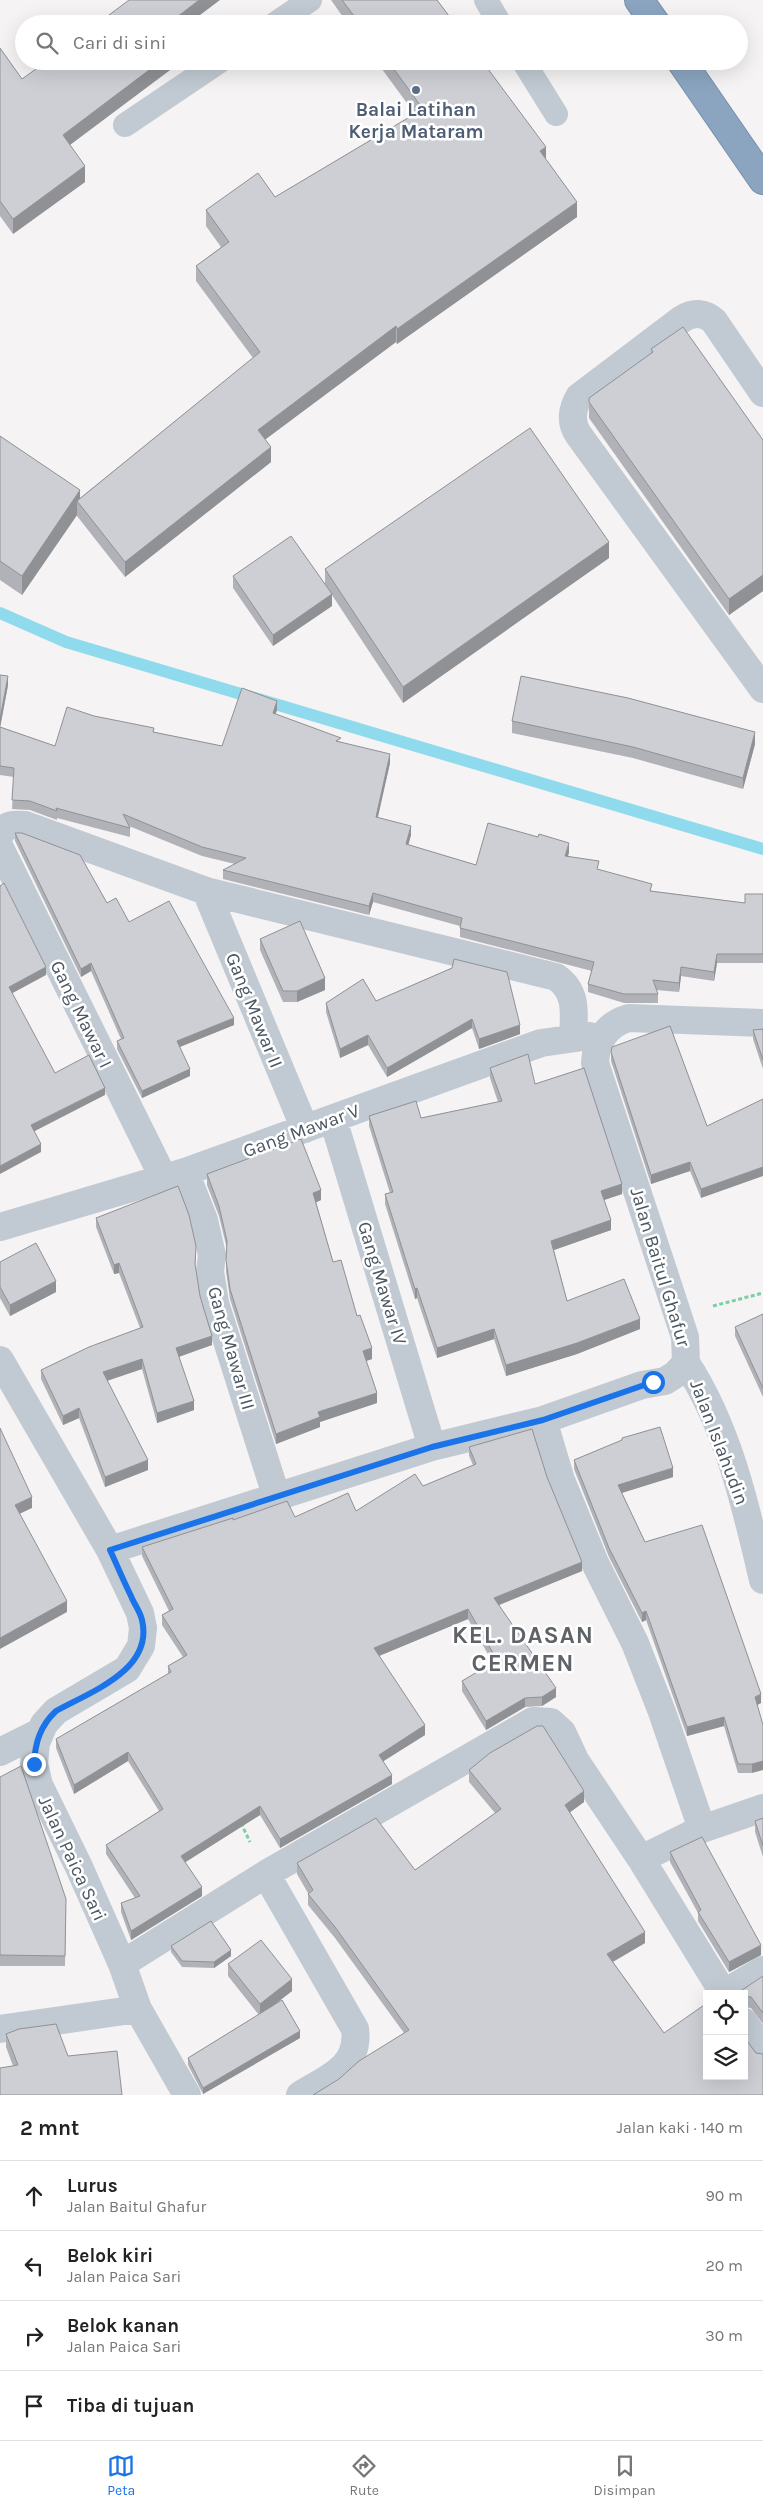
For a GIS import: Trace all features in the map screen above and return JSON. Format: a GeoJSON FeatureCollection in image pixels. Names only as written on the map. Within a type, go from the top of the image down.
{"type":"FeatureCollection","features":[{"type":"Feature","properties":{"kind":"highway"},"geometry":{"type":"LineString","coordinates":[[639,0],[650,15]]}},
{"type":"Feature","properties":{"kind":"highway"},"geometry":{"type":"LineString","coordinates":[[687,70],[763,180]]}},
{"type":"Feature","properties":{"kind":"street"},"geometry":{"type":"LineString","coordinates":[[763,393],[714,321],[704,315],[692,314],[682,319],[583,394],[574,405],[573,416],[574,426],[578,434],[763,689]]}},
{"type":"Feature","properties":{"kind":"street"},"geometry":{"type":"LineString","coordinates":[[2,837],[14,824],[25,825],[206,891],[556,977],[564,983],[572,996],[573,1038]]}},
{"type":"Feature","properties":{"kind":"street","name":"Gang Mawar I"},"geometry":{"type":"LineString","coordinates":[[2,837],[175,1175]]}},
{"type":"Feature","properties":{"kind":"street","name":"Gang Mawar II"},"geometry":{"type":"LineString","coordinates":[[206,891],[305,1129]]}},
{"type":"Feature","properties":{"kind":"street"},"geometry":{"type":"LineString","coordinates":[[602,1037],[616,1023],[629,1018],[763,1023]]}},
{"type":"Feature","properties":{"kind":"street","name":"Gang Mawar V"},"geometry":{"type":"LineString","coordinates":[[0,1227],[175,1175],[541,1043],[573,1038],[602,1037]]}},
{"type":"Feature","properties":{"kind":"street","name":"Jalan Baitul Ghafur"},"geometry":{"type":"LineString","coordinates":[[110,1550],[276,1495],[432,1447],[543,1420],[642,1385],[665,1381],[676,1374],[686,1362],[685,1337],[596,1063],[597,1049],[602,1037]]}},
{"type":"Feature","properties":{"kind":"street","name":"Gang Mawar IV"},"geometry":{"type":"LineString","coordinates":[[333,1119],[432,1447]]}},
{"type":"Feature","properties":{"kind":"street","name":"Gang Mawar III"},"geometry":{"type":"LineString","coordinates":[[175,1175],[204,1220],[212,1255],[210,1271],[215,1303],[276,1495]]}},
{"type":"Feature","properties":{"kind":"street","name":"Jalan Paica Sari"},"geometry":{"type":"LineString","coordinates":[[0,1360],[110,1550],[140,1612],[143,1628],[141,1646],[127,1669],[56,1711],[40,1732],[36,1742],[34,1764],[39,1785],[79,1867],[122,1964],[138,2009],[187,2095]]}},
{"type":"Feature","properties":{"kind":"street","name":"Jalan Islahudin"},"geometry":{"type":"LineString","coordinates":[[686,1362],[714,1418],[733,1465],[748,1514],[763,1580]]}},
{"type":"Feature","properties":{"kind":"street"},"geometry":{"type":"LineString","coordinates":[[543,1420],[565,1489],[595,1563],[634,1643],[662,1712],[702,1829]]}},
{"type":"Feature","properties":{"kind":"street"},"geometry":{"type":"LineString","coordinates":[[122,1964],[266,1874],[533,1721],[540,1720],[552,1722],[560,1729],[575,1760],[722,1990]]}},
{"type":"Feature","properties":{"kind":"street"},"geometry":{"type":"LineString","coordinates":[[0,1752],[40,1732]]}},
{"type":"Feature","properties":{"kind":"street"},"geometry":{"type":"LineString","coordinates":[[640,1859],[702,1829],[763,1808]]}},
{"type":"Feature","properties":{"kind":"street"},"geometry":{"type":"LineString","coordinates":[[266,1874],[356,2029],[356,2048],[351,2060],[342,2069],[300,2095]]}},
{"type":"Feature","properties":{"kind":"street"},"geometry":{"type":"LineString","coordinates":[[729,1990],[763,1970]]}},
{"type":"Feature","properties":{"kind":"street"},"geometry":{"type":"LineString","coordinates":[[0,2029],[138,2009]]}},
{"type":"Feature","properties":{"kind":"street"},"geometry":{"type":"LineString","coordinates":[[748,2028],[763,2050]]}},
{"type":"Feature","properties":{"kind":"lane"},"geometry":{"type":"LineString","coordinates":[[288,15],[310,0]]}},
{"type":"Feature","properties":{"kind":"lane"},"geometry":{"type":"LineString","coordinates":[[486,0],[495,15]]}},
{"type":"Feature","properties":{"kind":"lane"},"geometry":{"type":"LineString","coordinates":[[125,125],[207,70]]}},
{"type":"Feature","properties":{"kind":"lane"},"geometry":{"type":"LineString","coordinates":[[529,70],[556,114]]}},
{"type":"Feature","properties":{"kind":"path"},"geometry":{"type":"LineString","coordinates":[[679,1314],[763,1293]]}},
{"type":"Feature","properties":{"kind":"path"},"geometry":{"type":"LineString","coordinates":[[240,1822],[266,1874]]}},
{"type":"Feature","properties":{"kind":"building"},"geometry":{"type":"Polygon","coordinates":[[[129,0],[199,0],[180,15],[109,15],[129,0]]]}},
{"type":"Feature","properties":{"kind":"building"},"geometry":{"type":"Polygon","coordinates":[[[342,0],[437,0],[448,15],[353,15],[342,0]]]}},
{"type":"Feature","properties":{"kind":"building"},"geometry":{"type":"Polygon","coordinates":[[[0,48],[22,79],[34,70],[149,70],[63,135],[85,166],[13,219],[0,201],[0,48]]]}},
{"type":"Feature","properties":{"kind":"building"},"geometry":{"type":"Polygon","coordinates":[[[395,70],[489,70],[546,147],[540,151],[577,202],[397,329],[396,326],[258,430],[271,447],[125,562],[77,501],[260,352],[196,266],[229,242],[206,210],[258,173],[275,197],[423,109],[395,70]]]}},
{"type":"Feature","properties":{"kind":"building"},"geometry":{"type":"Polygon","coordinates":[[[683,327],[763,440],[763,575],[729,599],[589,402],[589,398],[653,352],[651,349],[683,327]]]}},
{"type":"Feature","properties":{"kind":"building"},"geometry":{"type":"Polygon","coordinates":[[[530,428],[609,542],[403,687],[325,569],[530,428]]]}},
{"type":"Feature","properties":{"kind":"building"},"geometry":{"type":"Polygon","coordinates":[[[0,436],[80,490],[22,576],[0,561],[0,436]]]}},
{"type":"Feature","properties":{"kind":"building"},"geometry":{"type":"Polygon","coordinates":[[[291,536],[332,594],[273,635],[233,576],[291,536]]]}},
{"type":"Feature","properties":{"kind":"building"},"geometry":{"type":"Polygon","coordinates":[[[0,675],[8,676],[0,719],[0,675]]]}},
{"type":"Feature","properties":{"kind":"building"},"geometry":{"type":"Polygon","coordinates":[[[521,676],[628,698],[755,732],[743,778],[633,747],[512,721],[521,676]]]}},
{"type":"Feature","properties":{"kind":"building"},"geometry":{"type":"Polygon","coordinates":[[[242,688],[277,701],[273,713],[341,738],[336,741],[390,754],[376,817],[411,826],[406,844],[476,865],[488,823],[538,837],[539,834],[569,843],[565,856],[599,861],[597,869],[652,884],[650,891],[745,903],[745,894],[763,894],[763,954],[717,954],[714,972],[681,967],[679,983],[653,980],[658,994],[624,994],[588,984],[594,962],[460,928],[462,918],[373,893],[369,906],[223,870],[246,858],[202,847],[123,814],[130,828],[56,808],[57,811],[30,801],[12,800],[14,768],[0,766],[0,727],[55,746],[67,707],[94,716],[154,728],[153,732],[222,746],[242,688]]]}},
{"type":"Feature","properties":{"kind":"building"},"geometry":{"type":"Polygon","coordinates":[[[15,833],[22,833],[80,855],[107,903],[116,898],[129,922],[169,901],[234,1018],[177,1041],[190,1069],[142,1091],[117,1041],[124,1038],[91,963],[81,969],[15,833]]]}},
{"type":"Feature","properties":{"kind":"building"},"geometry":{"type":"Polygon","coordinates":[[[4,883],[46,967],[9,987],[55,1073],[89,1055],[105,1088],[31,1125],[41,1144],[0,1166],[0,886],[4,883]]]}},
{"type":"Feature","properties":{"kind":"building"},"geometry":{"type":"Polygon","coordinates":[[[300,921],[325,978],[297,991],[283,991],[260,939],[300,921]]]}},
{"type":"Feature","properties":{"kind":"building"},"geometry":{"type":"Polygon","coordinates":[[[454,959],[507,972],[520,1025],[479,1039],[472,1019],[387,1068],[368,1035],[340,1049],[326,1003],[363,979],[376,1001],[452,968],[454,959]]]}},
{"type":"Feature","properties":{"kind":"building"},"geometry":{"type":"Polygon","coordinates":[[[670,1026],[707,1126],[763,1099],[763,1167],[701,1189],[690,1162],[651,1175],[611,1052],[612,1047],[670,1026]]]}},
{"type":"Feature","properties":{"kind":"building"},"geometry":{"type":"Polygon","coordinates":[[[763,1029],[763,1060],[753,1030],[763,1029]]]}},
{"type":"Feature","properties":{"kind":"building"},"geometry":{"type":"Polygon","coordinates":[[[528,1054],[535,1084],[584,1068],[622,1184],[601,1191],[611,1220],[551,1241],[567,1301],[624,1279],[640,1319],[577,1343],[506,1365],[494,1329],[437,1348],[417,1288],[415,1289],[385,1194],[393,1192],[369,1116],[416,1101],[421,1118],[502,1101],[490,1068],[528,1054]]]}},
{"type":"Feature","properties":{"kind":"building"},"geometry":{"type":"Polygon","coordinates":[[[301,1139],[321,1190],[313,1193],[333,1262],[341,1260],[357,1316],[360,1315],[372,1348],[363,1351],[377,1393],[318,1412],[320,1417],[276,1434],[230,1289],[226,1260],[227,1241],[219,1206],[207,1174],[301,1139]]]}},
{"type":"Feature","properties":{"kind":"building"},"geometry":{"type":"Polygon","coordinates":[[[178,1186],[189,1215],[196,1246],[195,1264],[200,1296],[212,1336],[176,1348],[194,1401],[157,1413],[142,1359],[103,1372],[148,1460],[105,1477],[79,1408],[63,1416],[41,1370],[89,1347],[143,1327],[119,1263],[114,1265],[96,1218],[178,1186]]]}},
{"type":"Feature","properties":{"kind":"building"},"geometry":{"type":"Polygon","coordinates":[[[36,1243],[56,1281],[10,1305],[0,1287],[0,1262],[36,1243]]]}},
{"type":"Feature","properties":{"kind":"building"},"geometry":{"type":"Polygon","coordinates":[[[763,1314],[763,1388],[735,1327],[763,1314]]]}},
{"type":"Feature","properties":{"kind":"building"},"geometry":{"type":"Polygon","coordinates":[[[660,1427],[673,1468],[618,1485],[645,1542],[702,1525],[761,1694],[755,1697],[763,1725],[763,1761],[752,1764],[738,1764],[724,1717],[687,1727],[646,1611],[642,1613],[609,1548],[574,1460],[622,1440],[622,1438],[660,1427]]]}},
{"type":"Feature","properties":{"kind":"building"},"geometry":{"type":"Polygon","coordinates":[[[0,1428],[32,1497],[15,1505],[67,1601],[0,1638],[0,1428]]]}},
{"type":"Feature","properties":{"kind":"building"},"geometry":{"type":"Polygon","coordinates":[[[532,1429],[547,1477],[582,1562],[494,1598],[556,1688],[542,1697],[525,1698],[486,1721],[462,1681],[497,1660],[468,1609],[374,1648],[425,1725],[379,1755],[392,1775],[280,1839],[260,1806],[181,1856],[202,1887],[131,1931],[121,1903],[140,1896],[106,1845],[163,1809],[128,1752],[74,1785],[56,1739],[171,1672],[168,1666],[187,1655],[162,1615],[173,1609],[142,1547],[233,1518],[233,1520],[287,1501],[295,1517],[348,1493],[356,1511],[415,1474],[423,1486],[476,1464],[469,1447],[532,1429]]]}},
{"type":"Feature","properties":{"kind":"building"},"geometry":{"type":"Polygon","coordinates":[[[537,1726],[543,1726],[584,1791],[565,1805],[645,1932],[607,1954],[664,2033],[703,2006],[703,2080],[748,2080],[748,2042],[756,2053],[763,2054],[763,2095],[313,2095],[339,2079],[359,2061],[409,2030],[335,1927],[308,1894],[313,1890],[297,1863],[376,1818],[415,1870],[501,1809],[469,1770],[490,1753],[537,1726]]]}},
{"type":"Feature","properties":{"kind":"building"},"geometry":{"type":"Polygon","coordinates":[[[21,1766],[66,1899],[65,1956],[0,1955],[0,1777],[21,1766]]]}},
{"type":"Feature","properties":{"kind":"building"},"geometry":{"type":"Polygon","coordinates":[[[763,1818],[763,1846],[755,1821],[763,1818]]]}},
{"type":"Feature","properties":{"kind":"building"},"geometry":{"type":"Polygon","coordinates":[[[702,1837],[761,1945],[729,1962],[698,1912],[701,1910],[670,1852],[702,1837]]]}},
{"type":"Feature","properties":{"kind":"building"},"geometry":{"type":"Polygon","coordinates":[[[211,1921],[231,1950],[214,1962],[182,1961],[171,1946],[211,1921]]]}},
{"type":"Feature","properties":{"kind":"building"},"geometry":{"type":"Polygon","coordinates":[[[261,1940],[292,1979],[260,2004],[228,1964],[261,1940]]]}},
{"type":"Feature","properties":{"kind":"building"},"geometry":{"type":"Polygon","coordinates":[[[763,1976],[763,2013],[751,1997],[748,1997],[748,1990],[742,1990],[763,1976]]]}},
{"type":"Feature","properties":{"kind":"building"},"geometry":{"type":"Polygon","coordinates":[[[282,2000],[300,2031],[203,2088],[188,2058],[282,2000]]]}},
{"type":"Feature","properties":{"kind":"building"},"geometry":{"type":"Polygon","coordinates":[[[56,2024],[68,2056],[117,2051],[122,2095],[0,2095],[0,2068],[18,2065],[6,2034],[19,2029],[56,2024]]]}},
{"type":"Feature","properties":{"kind":"waterway"},"geometry":{"type":"LineString","coordinates":[[0,613],[66,642],[763,849]]}},
{"type":"Feature","properties":{"kind":"place","name":"Balai Latihan Kerja Mataram"},"geometry":{"type":"Point","coordinates":[416,90]}},
{"type":"Feature","properties":{"kind":"district","name":"KEL. DASAN CERMEN"},"geometry":{"type":"Point","coordinates":[523,1649]}},
{"type":"Feature","properties":{"kind":"route"},"geometry":{"type":"LineString","coordinates":[[34,1764],[36,1742],[44,1724],[50,1717],[56,1711],[120,1675],[133,1662],[141,1646],[143,1628],[140,1612],[110,1550],[276,1495],[432,1447],[543,1420],[653,1382]]}}]}
